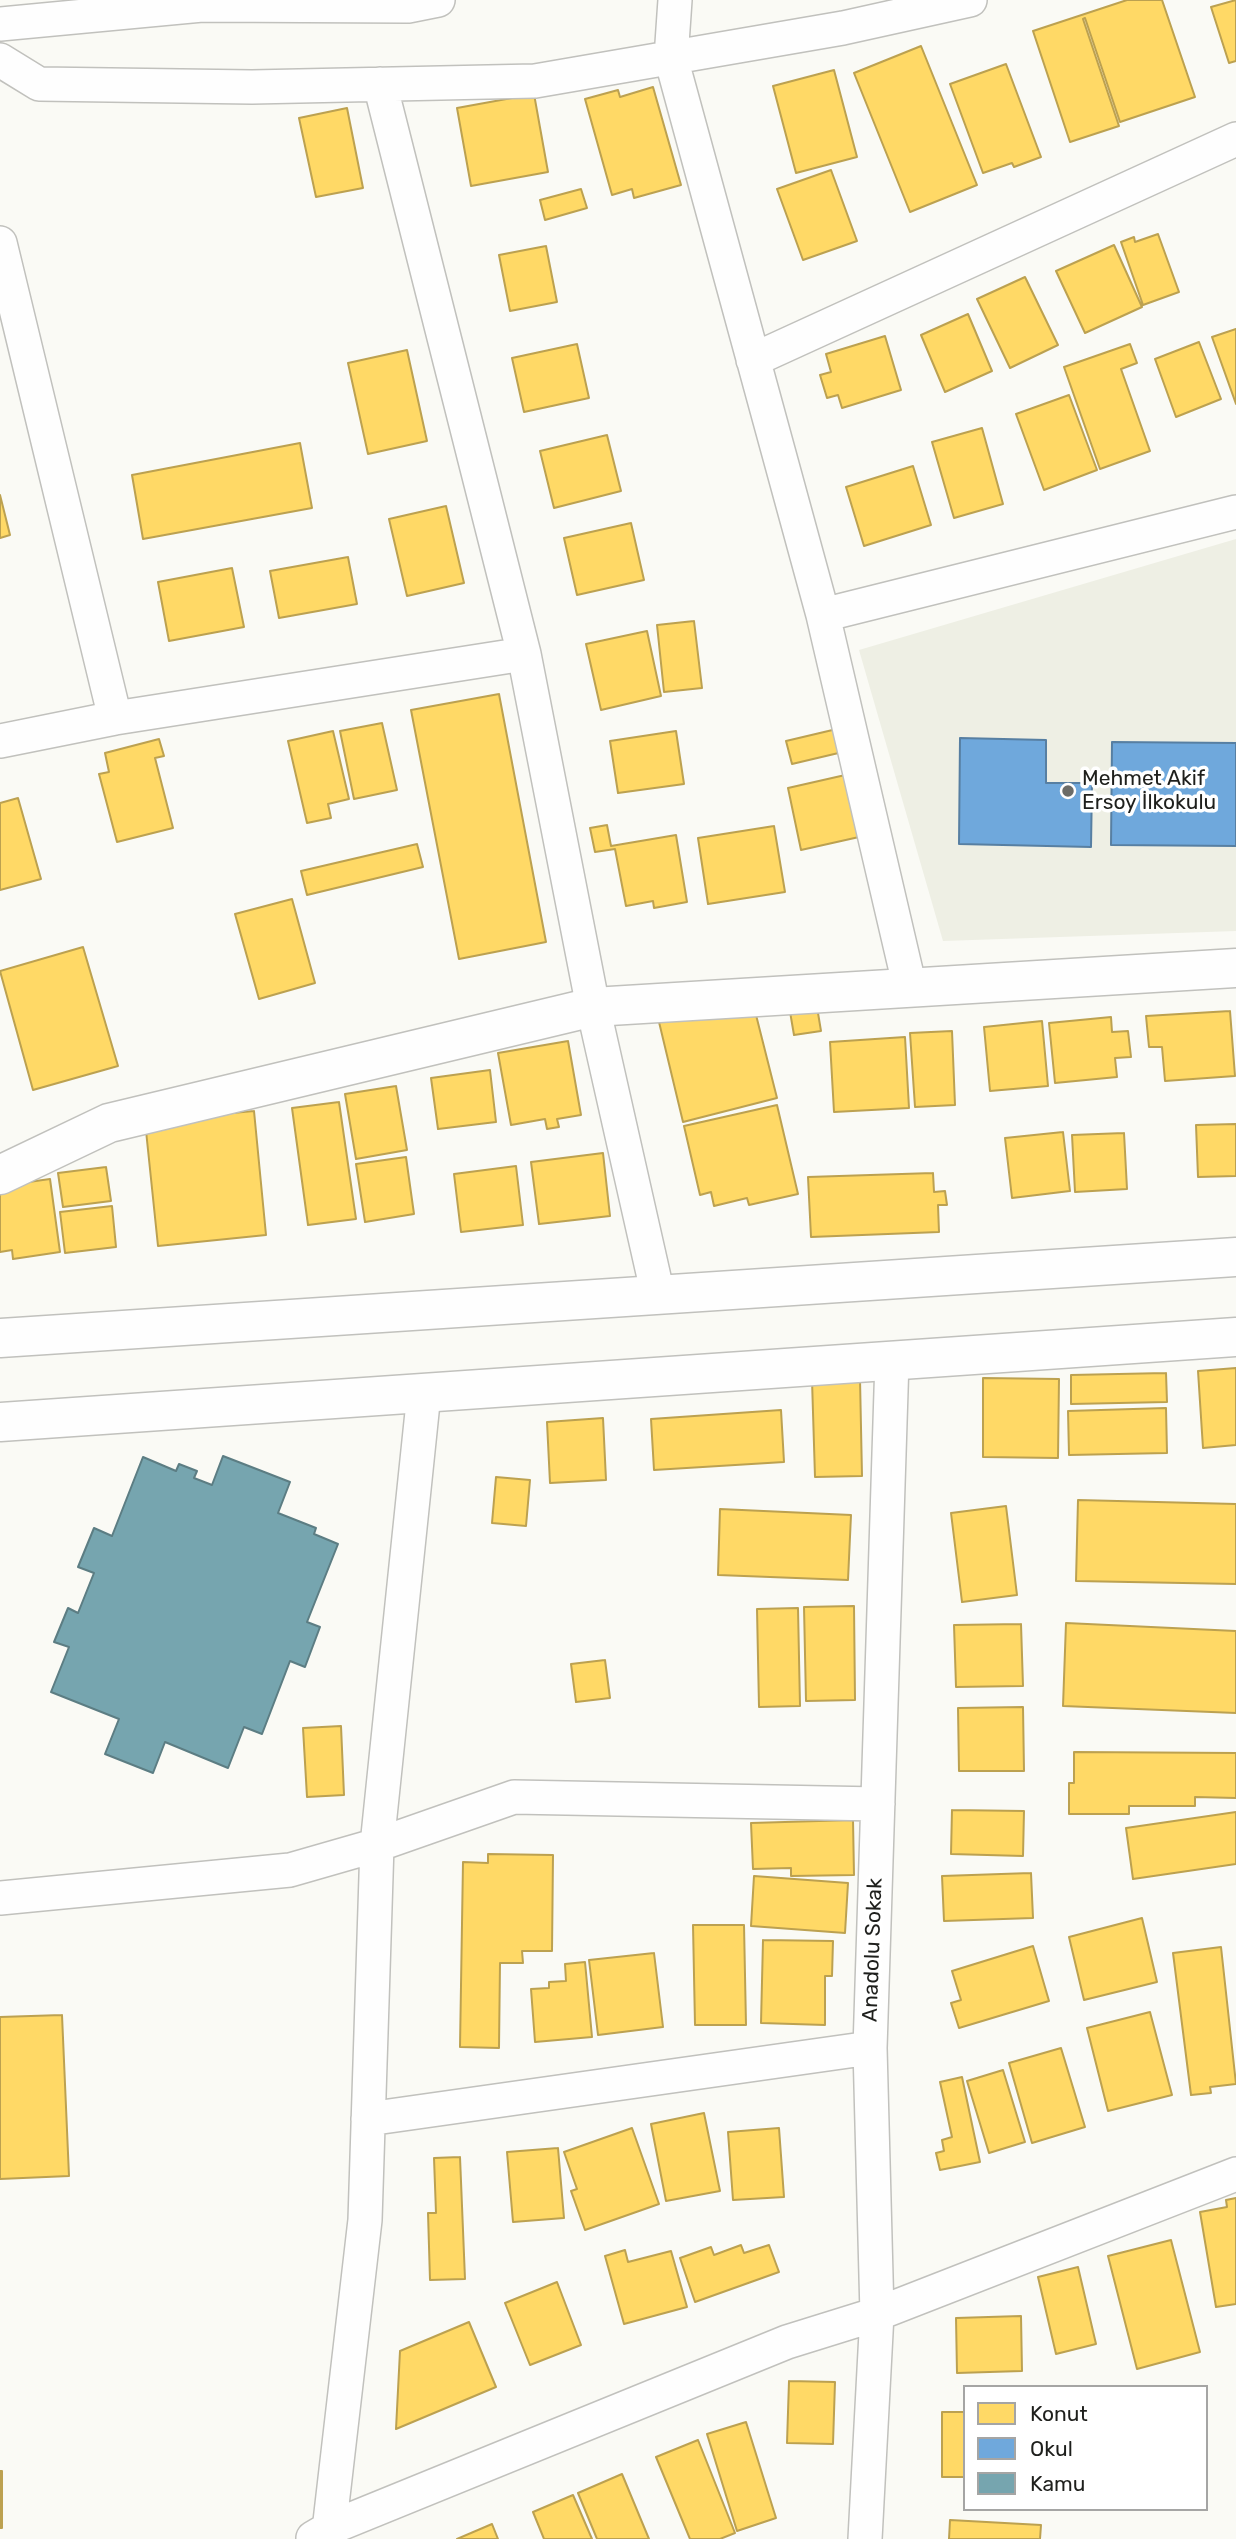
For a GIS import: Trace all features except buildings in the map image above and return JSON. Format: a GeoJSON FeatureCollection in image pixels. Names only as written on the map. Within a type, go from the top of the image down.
{"type":"FeatureCollection","features":[{"type":"Feature","properties":{"kind":"main road"},"geometry":{"type":"LineString","coordinates":[[0,1175],[109,1123],[593,1007],[1236,968]]}},
{"type":"Feature","properties":{"kind":"main road"},"geometry":{"type":"LineString","coordinates":[[0,1338],[1236,1257]]}},
{"type":"Feature","properties":{"kind":"main road"},"geometry":{"type":"LineString","coordinates":[[0,1422],[1236,1337]]}},
{"type":"Feature","properties":{"kind":"street"},"geometry":{"type":"LineString","coordinates":[[0,24],[203,3],[408,6],[438,0]]}},
{"type":"Feature","properties":{"kind":"street"},"geometry":{"type":"LineString","coordinates":[[675,0],[671,58],[823,615],[910,988]]}},
{"type":"Feature","properties":{"kind":"street"},"geometry":{"type":"LineString","coordinates":[[0,60],[39,84],[252,87],[536,82],[843,27],[970,0]]}},
{"type":"Feature","properties":{"kind":"street"},"geometry":{"type":"LineString","coordinates":[[380,84],[524,654],[593,1007],[658,1295]]}},
{"type":"Feature","properties":{"kind":"street"},"geometry":{"type":"LineString","coordinates":[[753,360],[1236,139]]}},
{"type":"Feature","properties":{"kind":"street"},"geometry":{"type":"LineString","coordinates":[[0,243],[115,718]]}},
{"type":"Feature","properties":{"kind":"street"},"geometry":{"type":"LineString","coordinates":[[823,615],[1236,512]]}},
{"type":"Feature","properties":{"kind":"street"},"geometry":{"type":"LineString","coordinates":[[0,741],[115,718],[524,654]]}},
{"type":"Feature","properties":{"kind":"street","name":"Anadolu Sokak"},"geometry":{"type":"LineString","coordinates":[[864,2539],[877,2314],[870,2049],[892,1360]]}},
{"type":"Feature","properties":{"kind":"street"},"geometry":{"type":"LineString","coordinates":[[323,2536],[365,2220],[377,1845],[424,1393]]}},
{"type":"Feature","properties":{"kind":"street"},"geometry":{"type":"LineString","coordinates":[[0,1898],[290,1870],[377,1845],[514,1797],[878,1804]]}},
{"type":"Feature","properties":{"kind":"street"},"geometry":{"type":"LineString","coordinates":[[368,2119],[870,2049]]}},
{"type":"Feature","properties":{"kind":"street"},"geometry":{"type":"LineString","coordinates":[[323,2536],[787,2342],[877,2314],[1236,2174]]}},
{"type":"Feature","properties":{"kind":"shaded area","name":"Mehmet Akif Ersoy İlkokulu"},"geometry":{"type":"Polygon","coordinates":[[[1236,539],[1236,931],[943,941],[859,650],[1236,539]]]}},
{"type":"Feature","properties":{"kind":"place","name":"Mehmet Akif Ersoy İlkokulu"},"geometry":{"type":"Point","coordinates":[1068,791]}}]}
